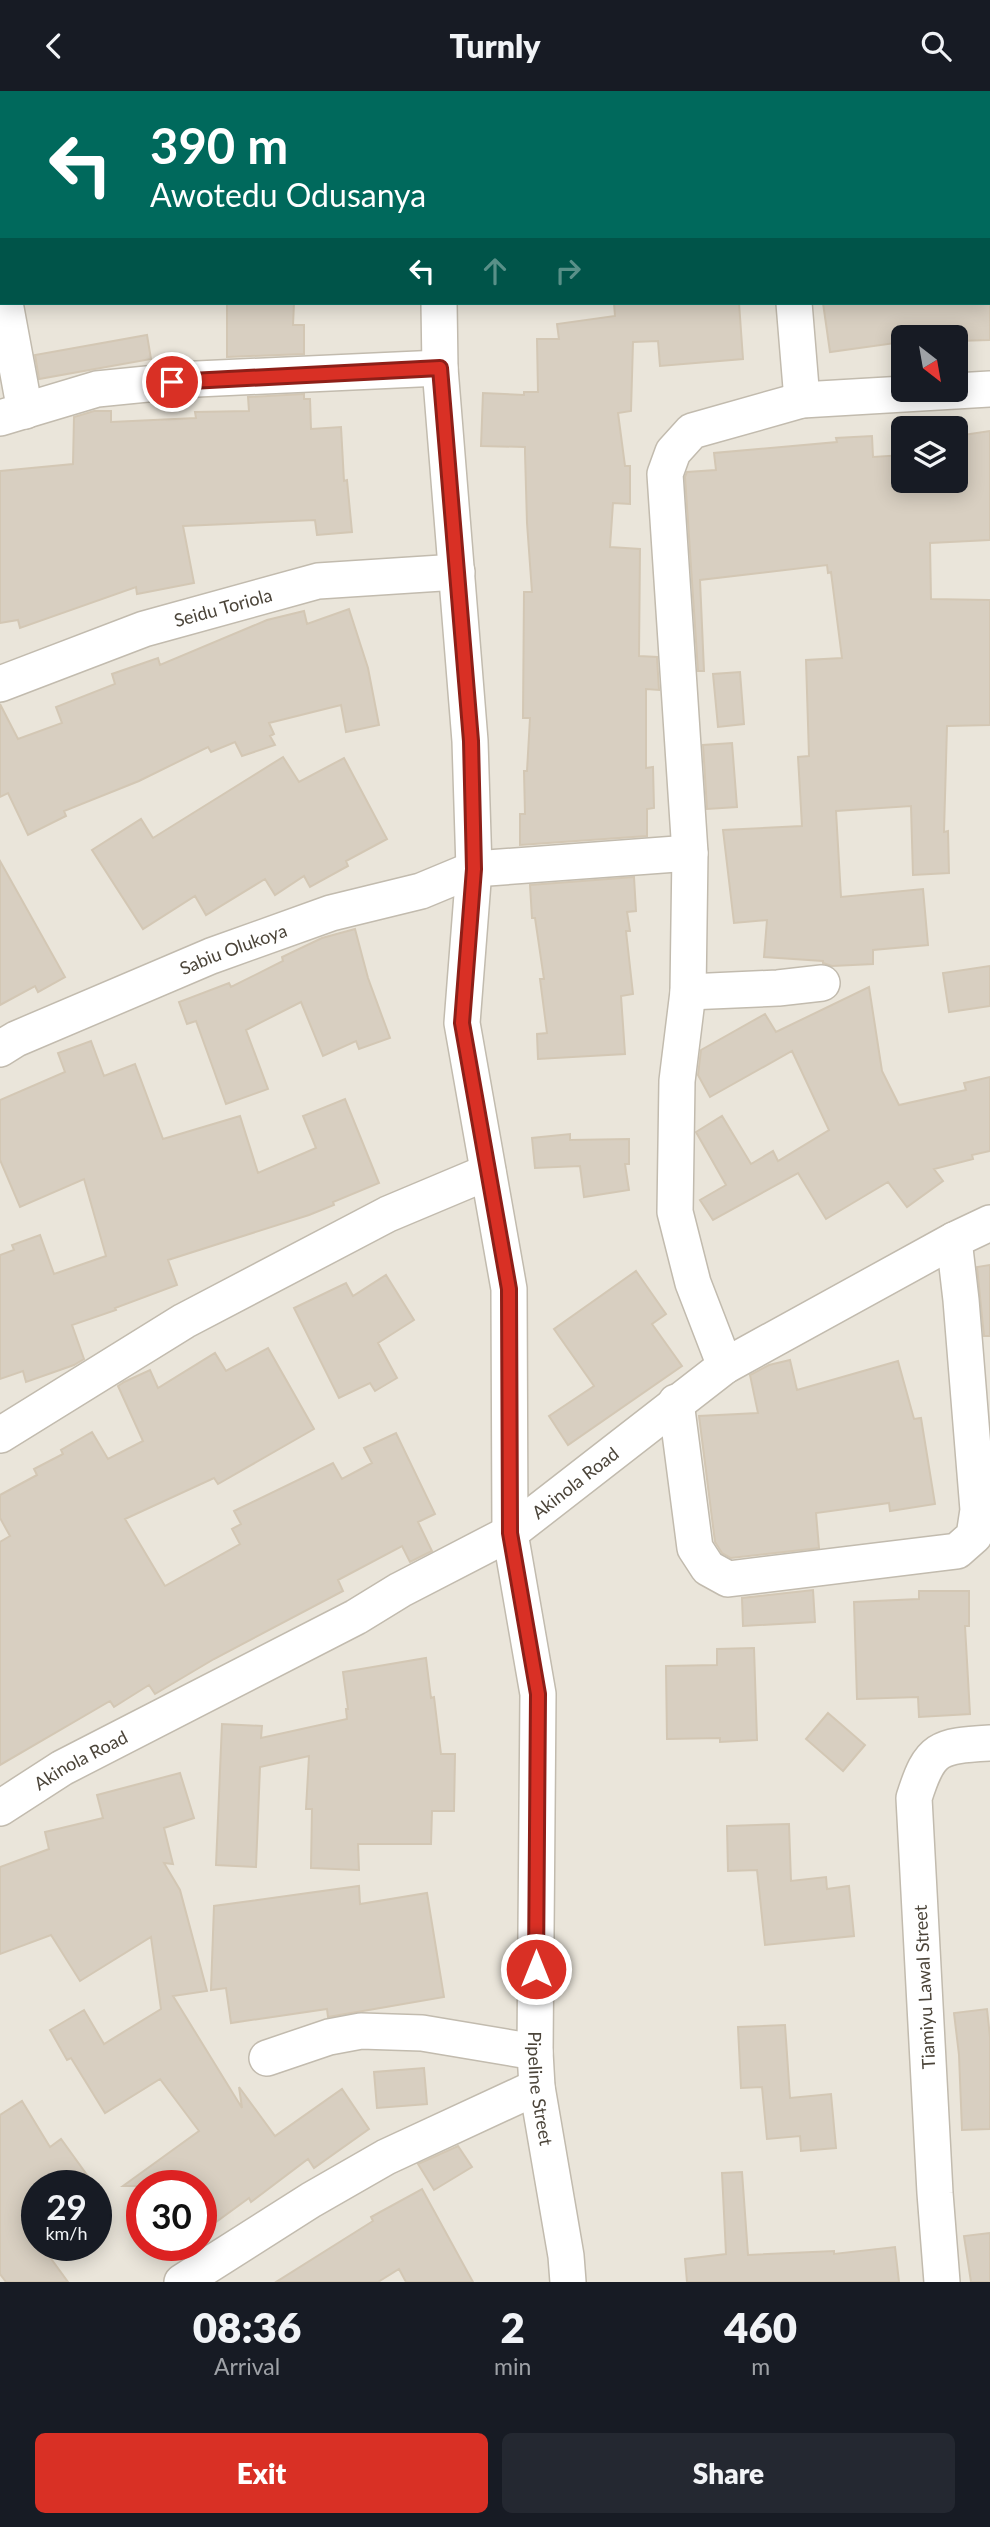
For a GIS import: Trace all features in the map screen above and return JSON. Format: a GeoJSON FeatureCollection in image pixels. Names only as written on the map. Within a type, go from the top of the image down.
{"type":"FeatureCollection","features":[{"type":"Feature","properties":{"kind":"street"},"geometry":{"type":"LineString","coordinates":[[5,305],[12,414],[97,389],[197,379],[440,368]]}},
{"type":"Feature","properties":{"kind":"street","name":"Pipeline Street"},"geometry":{"type":"LineString","coordinates":[[439,305],[440,368],[471,741],[474,869],[462,1023],[509,1289],[510,1533],[538,1694],[537,2087],[566,2256],[568,2282]]}},
{"type":"Feature","properties":{"kind":"street"},"geometry":{"type":"LineString","coordinates":[[794,305],[802,400]]}},
{"type":"Feature","properties":{"kind":"street"},"geometry":{"type":"LineString","coordinates":[[725,1366],[693,1283],[676,1212],[677,1081],[688,992],[690,853],[664,474],[673,452],[692,431],[802,400],[990,389]]}},
{"type":"Feature","properties":{"kind":"street","name":"Seidu Toriola"},"geometry":{"type":"LineString","coordinates":[[0,684],[144,629],[318,581],[457,572]]}},
{"type":"Feature","properties":{"kind":"street","name":"Sabiu Olukoya"},"geometry":{"type":"LineString","coordinates":[[0,1049],[16,1039],[211,956],[331,913],[421,891],[474,869],[690,853]]}},
{"type":"Feature","properties":{"kind":"street"},"geometry":{"type":"LineString","coordinates":[[688,992],[822,983]]}},
{"type":"Feature","properties":{"kind":"street"},"geometry":{"type":"LineString","coordinates":[[0,1435],[184,1321],[388,1214],[488,1172]]}},
{"type":"Feature","properties":{"kind":"street","name":"Akinola Road"},"geometry":{"type":"LineString","coordinates":[[0,1808],[62,1768],[356,1617],[400,1590],[510,1533],[725,1366],[954,1240],[990,1223]]}},
{"type":"Feature","properties":{"kind":"street"},"geometry":{"type":"LineString","coordinates":[[676,1402],[695,1548],[708,1568],[728,1579],[957,1551],[974,1537],[978,1510],[954,1240]]}},
{"type":"Feature","properties":{"kind":"street","name":"Tiamiyu Lawal Street"},"geometry":{"type":"LineString","coordinates":[[942,2282],[914,1798],[924,1768],[940,1750],[964,1745],[990,1744]]}},
{"type":"Feature","properties":{"kind":"street"},"geometry":{"type":"LineString","coordinates":[[267,2058],[329,2037],[361,2031],[422,2033],[535,2052]]}},
{"type":"Feature","properties":{"kind":"street"},"geometry":{"type":"LineString","coordinates":[[182,2282],[311,2200],[386,2157],[537,2087]]}},
{"type":"Feature","properties":{"kind":"shaded area"},"geometry":{"type":"Polygon","coordinates":[[[0,305],[990,305],[990,2282],[0,2282],[0,305]]]}},
{"type":"Feature","properties":{"kind":"building"},"geometry":{"type":"Polygon","coordinates":[[[227,305],[294,305],[293,325],[304,325],[304,354],[227,357],[227,305]]]}},
{"type":"Feature","properties":{"kind":"building"},"geometry":{"type":"Polygon","coordinates":[[[614,305],[739,305],[743,359],[660,366],[658,341],[633,342],[631,411],[618,413],[625,466],[630,466],[630,504],[613,503],[610,547],[640,549],[639,656],[657,657],[659,690],[646,689],[646,768],[653,767],[654,808],[647,809],[647,836],[520,845],[520,814],[525,814],[524,771],[527,771],[530,718],[523,718],[524,592],[532,592],[525,447],[481,446],[483,393],[524,395],[524,392],[538,392],[537,339],[559,339],[557,324],[615,316],[614,305]]]}},
{"type":"Feature","properties":{"kind":"building"},"geometry":{"type":"Polygon","coordinates":[[[823,305],[990,305],[990,340],[968,341],[968,325],[891,325],[891,344],[830,352],[823,305]]]}},
{"type":"Feature","properties":{"kind":"building"},"geometry":{"type":"Polygon","coordinates":[[[147,335],[151,359],[39,379],[35,355],[147,335]]]}},
{"type":"Feature","properties":{"kind":"building"},"geometry":{"type":"Polygon","coordinates":[[[304,394],[304,399],[310,399],[311,429],[341,427],[344,481],[347,480],[352,532],[317,535],[315,520],[183,526],[194,583],[137,594],[136,587],[20,628],[18,620],[0,623],[0,471],[73,464],[74,417],[94,411],[111,411],[111,422],[196,418],[195,412],[249,411],[248,397],[304,394]]]}},
{"type":"Feature","properties":{"kind":"building"},"geometry":{"type":"Polygon","coordinates":[[[990,431],[990,540],[930,543],[931,599],[990,600],[990,725],[947,726],[944,832],[948,831],[949,873],[913,875],[911,806],[836,811],[841,897],[923,889],[928,945],[873,950],[873,964],[832,966],[823,961],[764,957],[767,920],[734,923],[723,830],[802,826],[798,757],[809,756],[806,660],[842,658],[831,572],[828,573],[827,565],[700,580],[704,671],[698,671],[685,477],[687,472],[716,470],[714,453],[837,442],[836,438],[872,436],[873,457],[891,456],[891,493],[968,493],[968,434],[990,431]]]}},
{"type":"Feature","properties":{"kind":"building"},"geometry":{"type":"Polygon","coordinates":[[[349,609],[368,668],[379,725],[346,732],[341,705],[269,723],[274,734],[270,736],[275,745],[242,756],[235,742],[211,752],[208,747],[139,781],[64,811],[66,816],[28,835],[8,793],[0,797],[0,704],[18,739],[62,723],[56,707],[115,684],[112,674],[158,658],[160,665],[267,620],[304,611],[307,624],[349,609]]]}},
{"type":"Feature","properties":{"kind":"building"},"geometry":{"type":"Polygon","coordinates":[[[740,672],[744,724],[718,727],[713,674],[740,672]]]}},
{"type":"Feature","properties":{"kind":"building"},"geometry":{"type":"Polygon","coordinates":[[[732,743],[737,807],[707,809],[703,745],[732,743]]]}},
{"type":"Feature","properties":{"kind":"building"},"geometry":{"type":"Polygon","coordinates":[[[283,757],[299,782],[344,758],[387,839],[346,861],[348,866],[310,887],[304,876],[275,895],[265,879],[206,915],[195,896],[143,929],[92,850],[141,819],[153,838],[283,757]]]}},
{"type":"Feature","properties":{"kind":"building"},"geometry":{"type":"Polygon","coordinates":[[[0,861],[65,977],[38,992],[35,986],[0,1005],[0,861]]]}},
{"type":"Feature","properties":{"kind":"building"},"geometry":{"type":"Polygon","coordinates":[[[634,877],[636,911],[627,912],[630,931],[626,931],[633,994],[621,996],[625,1054],[538,1059],[537,1034],[547,1033],[540,979],[544,979],[535,918],[532,918],[530,885],[634,877]]]}},
{"type":"Feature","properties":{"kind":"building"},"geometry":{"type":"Polygon","coordinates":[[[355,929],[368,978],[390,1038],[359,1049],[356,1041],[323,1056],[301,1002],[246,1030],[268,1089],[226,1104],[196,1021],[187,1024],[179,1002],[229,983],[231,987],[283,961],[282,957],[322,938],[355,929]]]}},
{"type":"Feature","properties":{"kind":"building"},"geometry":{"type":"Polygon","coordinates":[[[990,966],[990,1006],[949,1012],[943,973],[990,966]]]}},
{"type":"Feature","properties":{"kind":"building"},"geometry":{"type":"Polygon","coordinates":[[[869,987],[882,1071],[899,1105],[966,1090],[964,1083],[990,1077],[990,1151],[972,1155],[973,1159],[934,1169],[943,1181],[907,1207],[888,1182],[826,1219],[798,1173],[713,1220],[700,1200],[726,1185],[696,1132],[722,1116],[751,1164],[773,1151],[778,1161],[829,1130],[792,1051],[710,1097],[698,1075],[701,1050],[765,1014],[776,1032],[869,987]]]}},
{"type":"Feature","properties":{"kind":"building"},"geometry":{"type":"Polygon","coordinates":[[[91,1041],[104,1076],[135,1064],[163,1139],[240,1116],[258,1173],[316,1148],[303,1116],[345,1099],[379,1183],[309,1215],[168,1260],[177,1285],[72,1325],[84,1359],[26,1382],[23,1371],[0,1379],[0,1255],[14,1250],[12,1245],[40,1235],[54,1274],[106,1256],[84,1179],[20,1207],[0,1160],[0,1100],[65,1072],[58,1053],[91,1041]]]}},
{"type":"Feature","properties":{"kind":"building"},"geometry":{"type":"Polygon","coordinates":[[[570,1134],[570,1140],[629,1139],[629,1164],[625,1164],[629,1190],[584,1197],[580,1166],[535,1168],[532,1138],[570,1134]]]}},
{"type":"Feature","properties":{"kind":"building"},"geometry":{"type":"Polygon","coordinates":[[[990,1265],[990,1336],[984,1336],[977,1267],[990,1265]]]}},
{"type":"Feature","properties":{"kind":"building"},"geometry":{"type":"Polygon","coordinates":[[[636,1271],[666,1314],[652,1324],[682,1366],[568,1445],[549,1416],[594,1386],[554,1329],[636,1271]]]}},
{"type":"Feature","properties":{"kind":"building"},"geometry":{"type":"Polygon","coordinates":[[[386,1275],[414,1320],[378,1343],[397,1378],[375,1391],[370,1383],[339,1398],[294,1308],[346,1283],[353,1296],[386,1275]]]}},
{"type":"Feature","properties":{"kind":"building"},"geometry":{"type":"Polygon","coordinates":[[[268,1348],[314,1429],[218,1484],[214,1478],[125,1519],[165,1586],[240,1544],[232,1529],[241,1524],[234,1511],[333,1463],[342,1479],[372,1463],[364,1448],[396,1433],[435,1514],[418,1522],[432,1551],[410,1562],[402,1546],[338,1580],[343,1591],[214,1659],[155,1694],[149,1685],[114,1707],[110,1701],[0,1765],[0,1542],[10,1536],[0,1518],[0,1495],[37,1475],[34,1469],[63,1454],[61,1450],[92,1432],[108,1459],[143,1441],[118,1386],[124,1382],[150,1370],[158,1388],[215,1353],[226,1371],[268,1348]]]}},
{"type":"Feature","properties":{"kind":"building"},"geometry":{"type":"Polygon","coordinates":[[[790,1360],[797,1390],[898,1361],[914,1419],[921,1418],[935,1504],[890,1511],[889,1503],[816,1513],[819,1548],[731,1558],[722,1553],[715,1542],[699,1416],[758,1413],[750,1375],[769,1365],[790,1360]]]}},
{"type":"Feature","properties":{"kind":"building"},"geometry":{"type":"Polygon","coordinates":[[[813,1590],[815,1622],[743,1626],[742,1598],[813,1590]]]}},
{"type":"Feature","properties":{"kind":"building"},"geometry":{"type":"Polygon","coordinates":[[[919,1591],[969,1591],[969,1626],[965,1626],[970,1714],[919,1717],[918,1697],[857,1699],[854,1602],[919,1599],[919,1591]]]}},
{"type":"Feature","properties":{"kind":"building"},"geometry":{"type":"Polygon","coordinates":[[[754,1648],[757,1740],[720,1742],[720,1738],[667,1739],[666,1666],[717,1665],[717,1649],[754,1648]]]}},
{"type":"Feature","properties":{"kind":"building"},"geometry":{"type":"Polygon","coordinates":[[[426,1658],[441,1754],[455,1754],[454,1811],[432,1811],[431,1844],[358,1844],[359,1870],[311,1868],[312,1809],[306,1809],[309,1756],[260,1767],[256,1867],[216,1865],[222,1724],[262,1726],[261,1738],[347,1719],[343,1672],[426,1658]]]}},
{"type":"Feature","properties":{"kind":"building"},"geometry":{"type":"Polygon","coordinates":[[[828,1713],[865,1745],[843,1771],[806,1739],[828,1713]]]}},
{"type":"Feature","properties":{"kind":"building"},"geometry":{"type":"Polygon","coordinates":[[[180,1773],[194,1818],[164,1828],[173,1864],[164,1863],[180,1890],[207,1991],[173,1996],[242,2108],[239,2087],[275,2136],[342,2089],[369,2129],[314,2168],[308,2159],[251,2202],[249,2198],[217,2221],[217,2170],[145,2170],[199,2131],[160,2079],[105,2113],[71,2058],[67,2060],[50,2030],[84,2010],[104,2044],[161,2009],[151,1937],[80,1981],[51,1935],[0,1954],[0,1867],[49,1849],[45,1832],[103,1818],[97,1795],[180,1773]]]}},
{"type":"Feature","properties":{"kind":"building"},"geometry":{"type":"Polygon","coordinates":[[[789,1824],[791,1881],[826,1877],[827,1889],[849,1886],[854,1936],[765,1945],[757,1870],[728,1871],[727,1826],[789,1824]]]}},
{"type":"Feature","properties":{"kind":"building"},"geometry":{"type":"Polygon","coordinates":[[[359,1886],[360,1904],[427,1893],[444,1997],[328,2017],[327,2009],[231,2023],[226,1988],[211,1990],[214,1906],[359,1886]]]}},
{"type":"Feature","properties":{"kind":"building"},"geometry":{"type":"Polygon","coordinates":[[[987,2009],[990,2037],[990,2129],[962,2130],[959,2055],[954,2013],[987,2009]]]}},
{"type":"Feature","properties":{"kind":"building"},"geometry":{"type":"Polygon","coordinates":[[[785,2025],[790,2098],[831,2094],[836,2148],[801,2151],[800,2136],[767,2139],[762,2087],[741,2088],[738,2027],[785,2025]]]}},
{"type":"Feature","properties":{"kind":"building"},"geometry":{"type":"Polygon","coordinates":[[[424,2068],[427,2104],[377,2108],[374,2072],[424,2068]]]}},
{"type":"Feature","properties":{"kind":"building"},"geometry":{"type":"Polygon","coordinates":[[[22,2101],[50,2147],[61,2139],[83,2170],[21,2170],[21,2261],[53,2261],[68,2282],[6,2282],[0,2274],[0,2115],[22,2101]]]}},
{"type":"Feature","properties":{"kind":"building"},"geometry":{"type":"Polygon","coordinates":[[[458,2146],[472,2167],[434,2190],[418,2164],[458,2146]]]}},
{"type":"Feature","properties":{"kind":"building"},"geometry":{"type":"Polygon","coordinates":[[[742,2172],[748,2255],[834,2251],[834,2254],[895,2247],[899,2282],[687,2282],[685,2259],[726,2254],[722,2173],[742,2172]]]}},
{"type":"Feature","properties":{"kind":"building"},"geometry":{"type":"Polygon","coordinates":[[[422,2189],[473,2282],[406,2282],[399,2269],[378,2282],[276,2282],[373,2221],[371,2217],[422,2189]]]}},
{"type":"Feature","properties":{"kind":"building"},"geometry":{"type":"Polygon","coordinates":[[[990,2233],[990,2282],[971,2282],[964,2236],[990,2233]]]}},
{"type":"Feature","properties":{"kind":"route"},"geometry":{"type":"LineString","coordinates":[[172,382],[440,368],[471,741],[474,869],[462,1023],[509,1289],[510,1533],[538,1694],[536,1969]]}}]}
